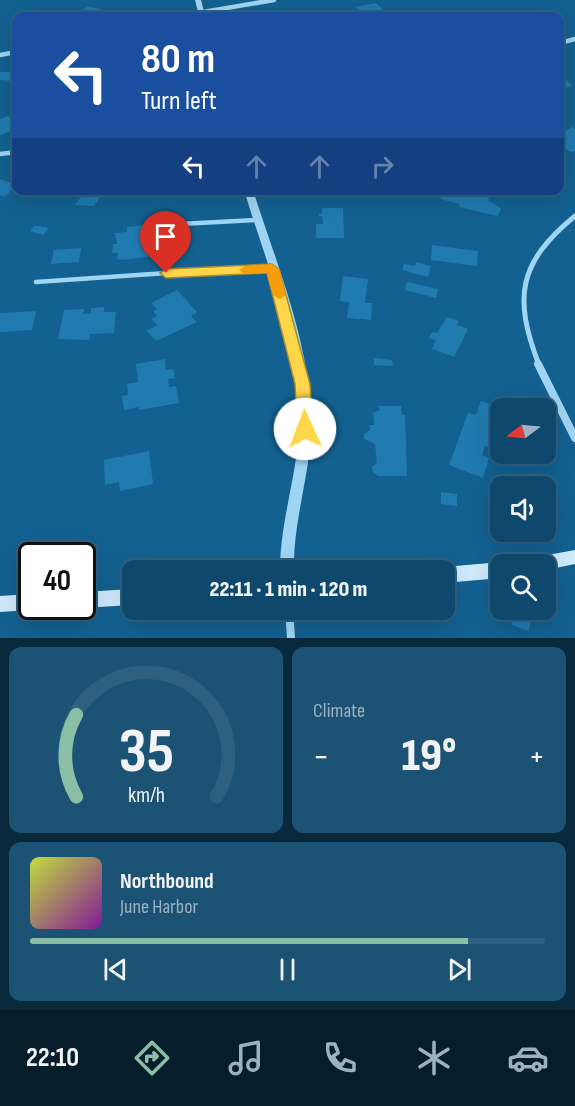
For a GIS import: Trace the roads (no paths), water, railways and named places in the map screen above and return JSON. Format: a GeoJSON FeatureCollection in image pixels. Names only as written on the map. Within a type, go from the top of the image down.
{"type":"FeatureCollection","features":[{"type":"Feature","properties":{"kind":"main road"},"geometry":{"type":"LineString","coordinates":[[556,560],[575,557]]}},
{"type":"Feature","properties":{"kind":"main road"},"geometry":{"type":"LineString","coordinates":[[455,574],[490,571]]}},
{"type":"Feature","properties":{"kind":"main road"},"geometry":{"type":"LineString","coordinates":[[96,599],[122,598]]}},
{"type":"Feature","properties":{"kind":"main road"},"geometry":{"type":"LineString","coordinates":[[0,604],[18,603]]}},
{"type":"Feature","properties":{"kind":"street"},"geometry":{"type":"LineString","coordinates":[[216,12],[274,0]]}},
{"type":"Feature","properties":{"kind":"street"},"geometry":{"type":"LineString","coordinates":[[250,195],[294,346],[305,406],[305,429],[299,474],[285,541],[286,560]]}},
{"type":"Feature","properties":{"kind":"street"},"geometry":{"type":"LineString","coordinates":[[575,216],[538,251],[529,268],[522,295],[526,327],[539,363],[575,438]]}},
{"type":"Feature","properties":{"kind":"street"},"geometry":{"type":"LineString","coordinates":[[290,620],[291,638]]}},
{"type":"Feature","properties":{"kind":"lane"},"geometry":{"type":"LineString","coordinates":[[166,273],[173,235],[180,224],[257,220]]}},
{"type":"Feature","properties":{"kind":"lane"},"geometry":{"type":"LineString","coordinates":[[36,282],[166,273],[272,269]]}}]}
